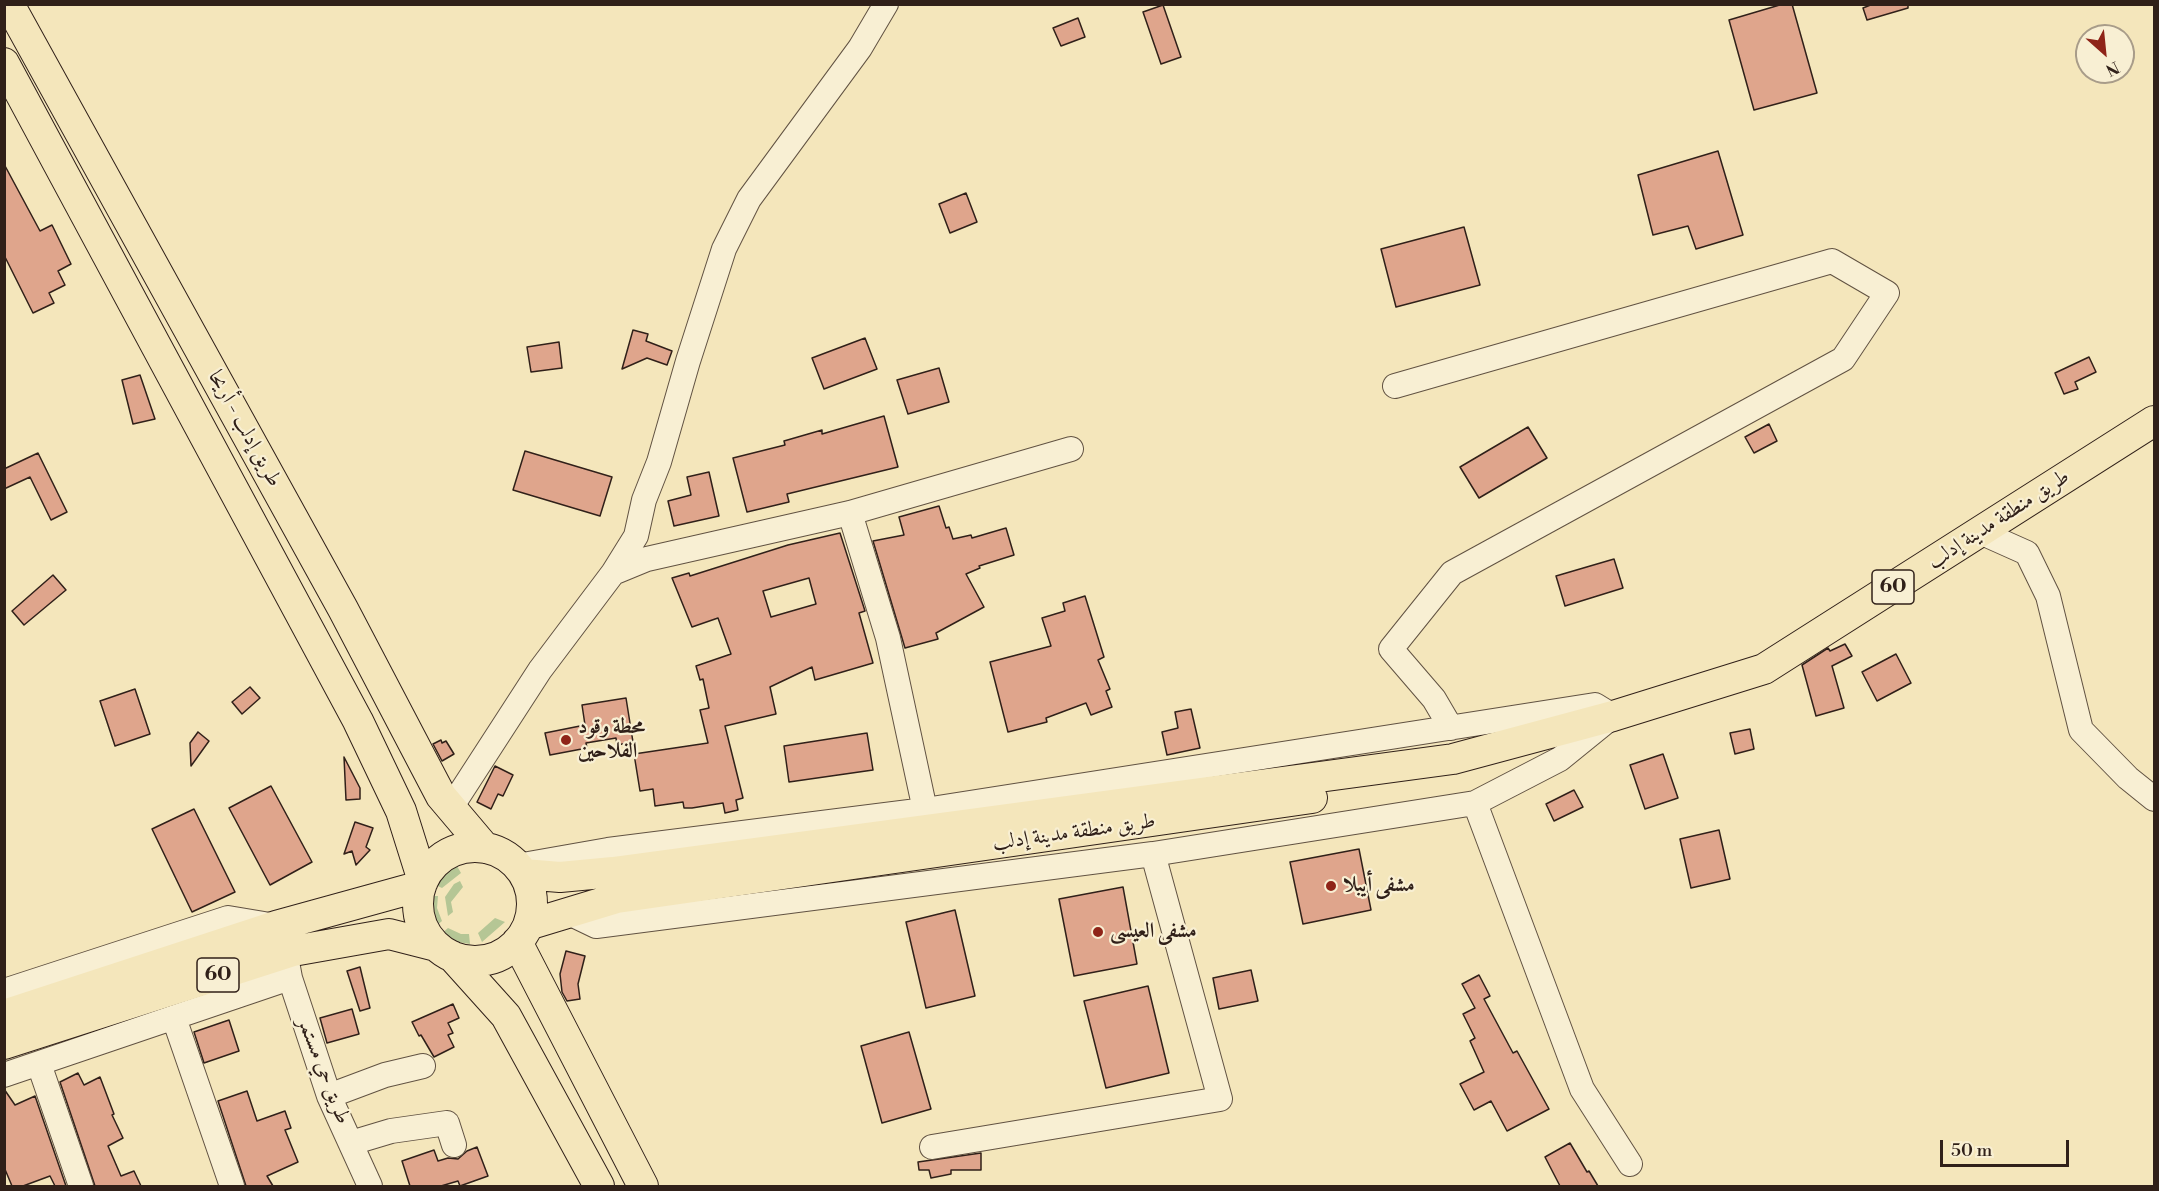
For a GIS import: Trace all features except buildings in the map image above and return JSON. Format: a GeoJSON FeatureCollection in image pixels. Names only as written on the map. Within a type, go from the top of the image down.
{"type":"FeatureCollection","features":[{"type":"Feature","properties":{"kind":"main road","name":"طريق إدلب - أريحا"},"geometry":{"type":"LineString","coordinates":[[9,4],[450,809],[485,848]]}},
{"type":"Feature","properties":{"kind":"main road","name":"طريق إدلب - أريحا"},"geometry":{"type":"LineString","coordinates":[[4,63],[358,721],[401,811],[422,884]]}},
{"type":"Feature","properties":{"kind":"main road","name":"طريق منطقة مدينة إدلب"},"geometry":{"type":"LineString","coordinates":[[520,870],[560,877],[613,872],[1453,759],[1613,716],[1764,669],[2154,421]]}},
{"type":"Feature","properties":{"kind":"main road","name":"طريق منطقة مدينة إدلب"},"geometry":{"type":"LineString","coordinates":[[522,933],[569,913],[617,898],[1477,774],[1613,716]]}},
{"type":"Feature","properties":{"kind":"main road"},"geometry":{"type":"LineString","coordinates":[[444,951],[472,961],[492,958],[522,933],[532,904],[520,870],[503,854],[485,848],[464,848],[443,856],[422,884],[418,908],[420,919],[423,929],[506,1017],[599,1186]]}},
{"type":"Feature","properties":{"kind":"main road","name":"60"},"geometry":{"type":"LineString","coordinates":[[4,1044],[284,953],[422,884]]}},
{"type":"Feature","properties":{"kind":"main road"},"geometry":{"type":"LineString","coordinates":[[522,933],[643,1186]]}},
{"type":"Feature","properties":{"kind":"main road","name":"60"},"geometry":{"type":"LineString","coordinates":[[4,1015],[284,953],[389,934],[444,951]]}},
{"type":"Feature","properties":{"kind":"street"},"geometry":{"type":"LineString","coordinates":[[450,809],[540,670],[613,573],[636,536],[644,500],[659,462],[724,249],[749,199],[860,48],[886,4]]}},
{"type":"Feature","properties":{"kind":"street"},"geometry":{"type":"LineString","coordinates":[[1395,386],[1832,261],[1887,293],[1843,359],[1452,573],[1391,649],[1434,699],[1451,728]]}},
{"type":"Feature","properties":{"kind":"street"},"geometry":{"type":"LineString","coordinates":[[613,573],[647,560],[850,513],[1071,449]]}},
{"type":"Feature","properties":{"kind":"street"},"geometry":{"type":"LineString","coordinates":[[850,513],[888,638],[926,810]]}},
{"type":"Feature","properties":{"kind":"street"},"geometry":{"type":"LineString","coordinates":[[1980,532],[2027,553],[2048,596],[2081,730],[2128,778],[2154,799]]}},
{"type":"Feature","properties":{"kind":"street"},"geometry":{"type":"LineString","coordinates":[[520,870],[608,850],[926,810],[1595,705],[1613,716],[1560,759],[1474,803],[1153,854],[596,926],[569,913]]}},
{"type":"Feature","properties":{"kind":"street"},"geometry":{"type":"LineString","coordinates":[[1474,803],[1582,1089],[1630,1164]]}},
{"type":"Feature","properties":{"kind":"street"},"geometry":{"type":"LineString","coordinates":[[932,1147],[1220,1099],[1153,854]]}},
{"type":"Feature","properties":{"kind":"street"},"geometry":{"type":"LineString","coordinates":[[4,991],[228,918],[284,953],[174,1018],[4,1075]]}},
{"type":"Feature","properties":{"kind":"street","name":"طريق حي مستمر"},"geometry":{"type":"LineString","coordinates":[[284,953],[329,1096],[370,1186]]}},
{"type":"Feature","properties":{"kind":"street"},"geometry":{"type":"LineString","coordinates":[[174,1018],[232,1186]]}},
{"type":"Feature","properties":{"kind":"street"},"geometry":{"type":"LineString","coordinates":[[39,1064],[81,1186]]}},
{"type":"Feature","properties":{"kind":"street"},"geometry":{"type":"LineString","coordinates":[[329,1096],[386,1075],[423,1066]]}},
{"type":"Feature","properties":{"kind":"street"},"geometry":{"type":"LineString","coordinates":[[351,1143],[391,1131],[447,1123],[454,1145]]}},
{"type":"Feature","properties":{"kind":"green space"},"geometry":{"type":"Polygon","coordinates":[[[457,866],[461,873],[442,888],[433,884],[446,871],[457,866]]]}},
{"type":"Feature","properties":{"kind":"green space"},"geometry":{"type":"Polygon","coordinates":[[[460,881],[463,887],[451,902],[453,912],[448,916],[445,897],[454,884],[460,881]]]}},
{"type":"Feature","properties":{"kind":"green space"},"geometry":{"type":"Polygon","coordinates":[[[428,896],[438,896],[437,908],[442,921],[435,927],[428,910],[428,896]]]}},
{"type":"Feature","properties":{"kind":"green space"},"geometry":{"type":"Polygon","coordinates":[[[495,918],[505,922],[482,942],[478,933],[495,918]]]}},
{"type":"Feature","properties":{"kind":"green space"},"geometry":{"type":"Polygon","coordinates":[[[448,928],[461,934],[469,934],[470,944],[452,941],[441,934],[448,928]]]}},
{"type":"Feature","properties":{"kind":"place","name":"محطة وقود الفلاحين"},"geometry":{"type":"Point","coordinates":[566,740]}},
{"type":"Feature","properties":{"kind":"place","name":"مشفى أيبلا"},"geometry":{"type":"Point","coordinates":[1331,886]}},
{"type":"Feature","properties":{"kind":"place","name":"مشفى العيسى"},"geometry":{"type":"Point","coordinates":[1098,932]}}]}
